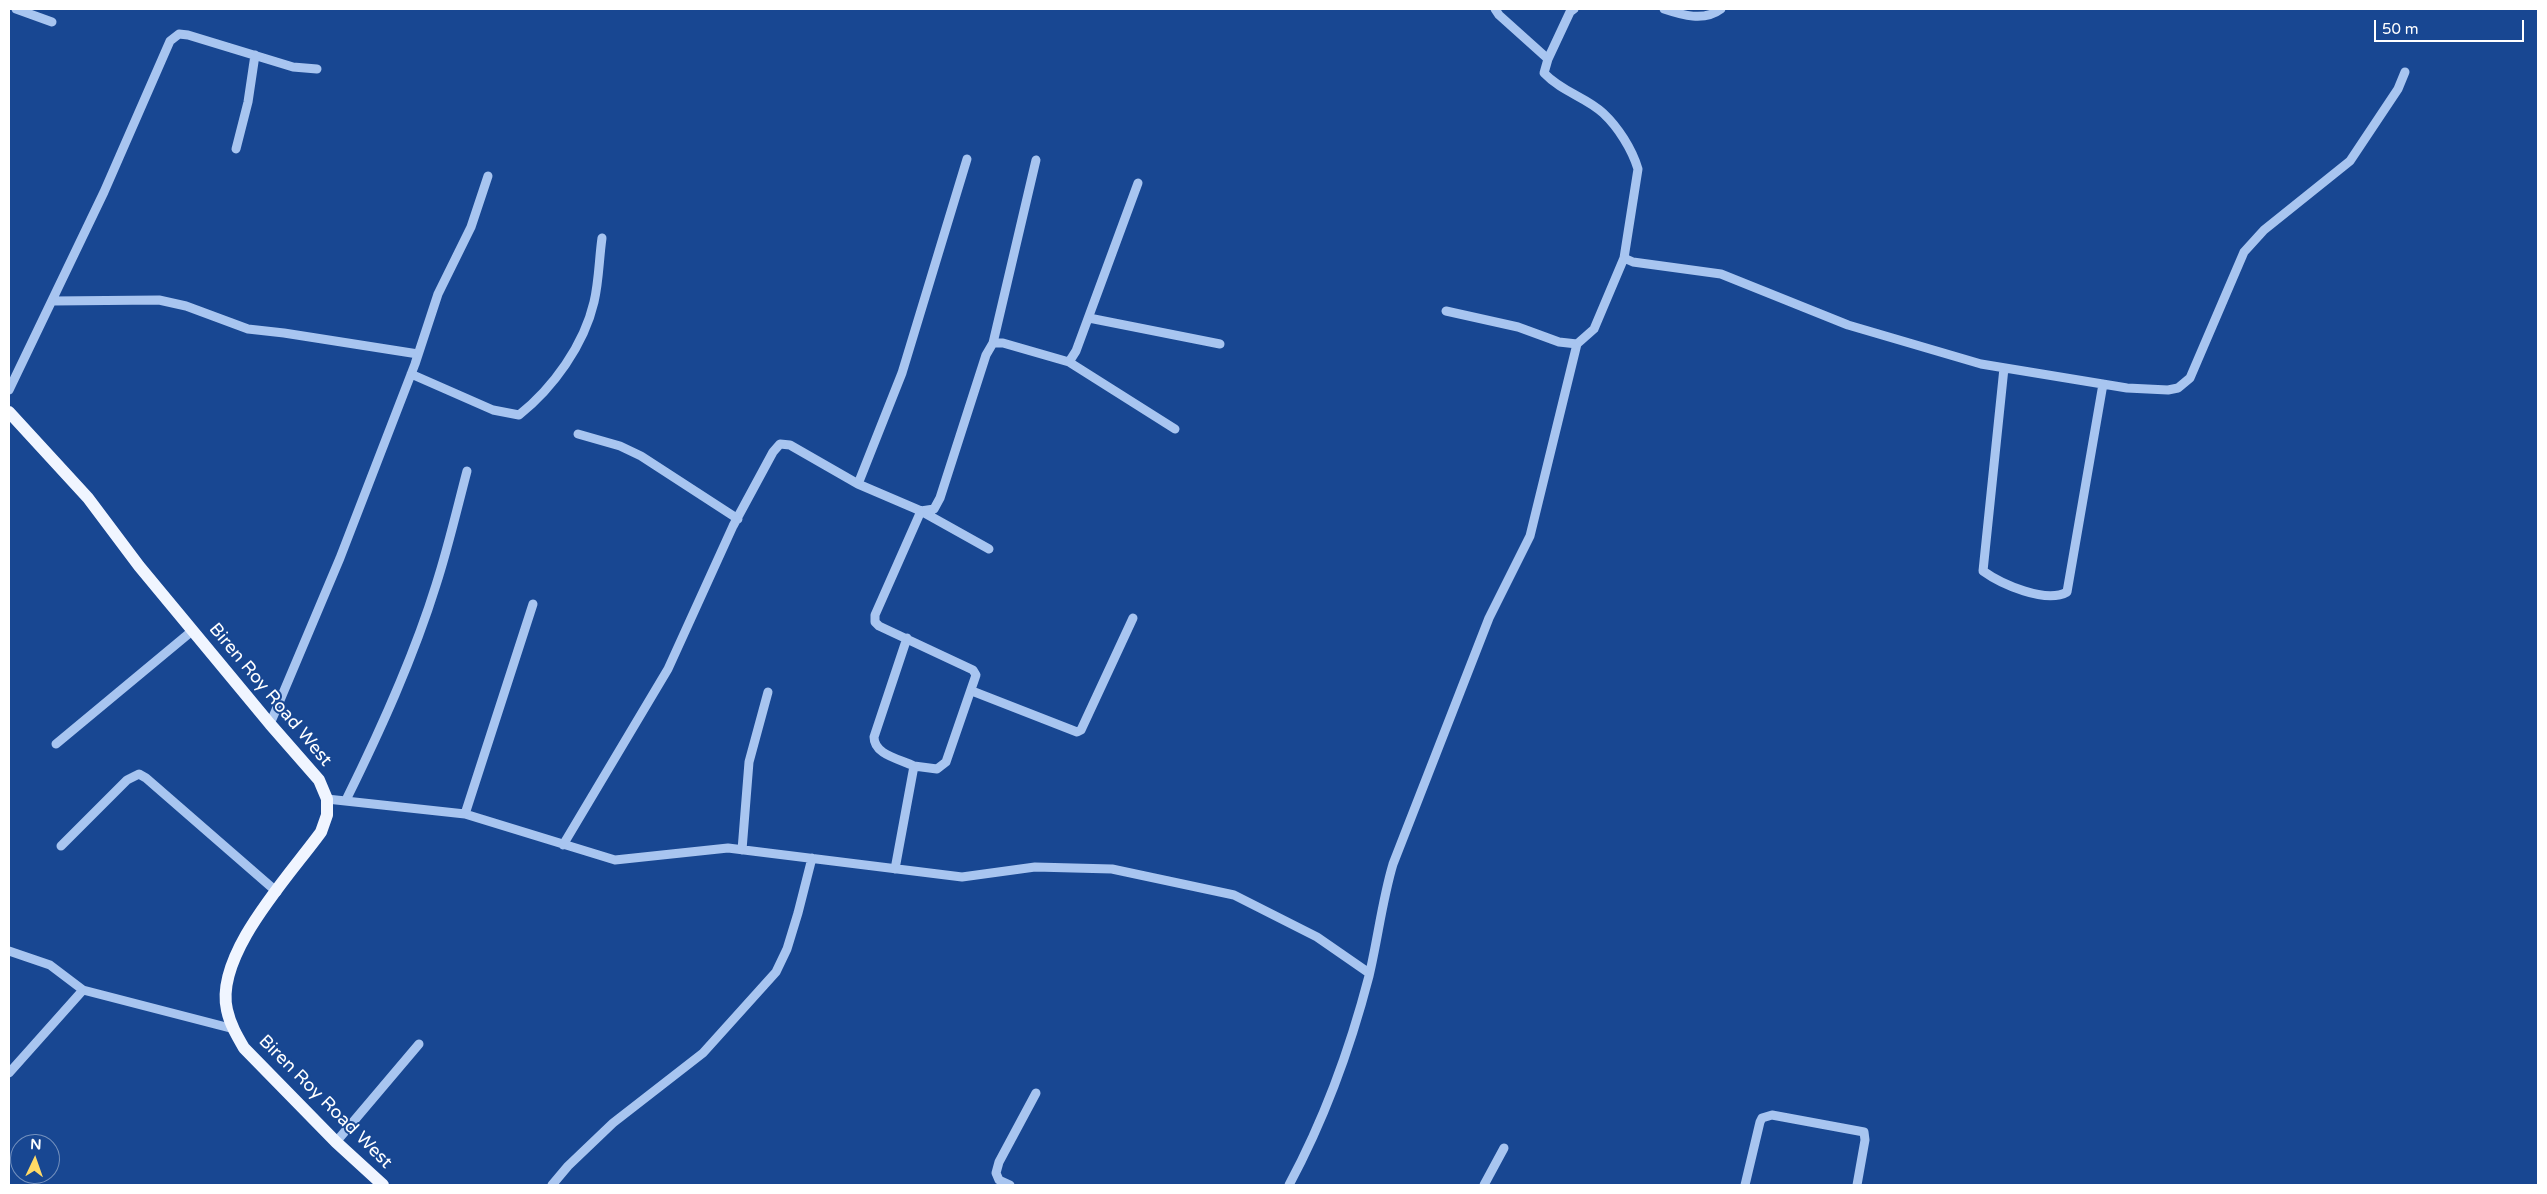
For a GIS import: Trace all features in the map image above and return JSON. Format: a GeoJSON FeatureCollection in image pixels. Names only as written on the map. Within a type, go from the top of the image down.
{"type":"FeatureCollection","features":[{"type":"Feature","properties":{"kind":"main road","name":"Biren Roy Road West"},"geometry":{"type":"LineString","coordinates":[[9,412],[88,498],[192,631],[319,780],[327,799],[327,815],[321,832],[245,935],[231,964],[225,989],[226,1009],[234,1030],[244,1048],[336,1142],[383,1185]]}},
{"type":"Feature","properties":{"kind":"street"},"geometry":{"type":"LineString","coordinates":[[16,9],[52,22]]}},
{"type":"Feature","properties":{"kind":"street"},"geometry":{"type":"LineString","coordinates":[[1495,9],[1499,15],[1548,59]]}},
{"type":"Feature","properties":{"kind":"street"},"geometry":{"type":"LineString","coordinates":[[1289,1185],[1313,1140],[1334,1091],[1349,1049],[1369,973],[1384,894],[1393,864],[1489,618],[1530,536],[1577,344],[1594,329],[1624,258],[1638,169],[1634,156],[1602,112],[1555,85],[1544,73],[1548,59],[1574,9]]}},
{"type":"Feature","properties":{"kind":"street"},"geometry":{"type":"LineString","coordinates":[[1664,9],[1689,17],[1714,14],[1721,9]]}},
{"type":"Feature","properties":{"kind":"street"},"geometry":{"type":"LineString","coordinates":[[9,390],[104,192],[170,41],[179,34],[188,35],[293,67],[317,69]]}},
{"type":"Feature","properties":{"kind":"street"},"geometry":{"type":"LineString","coordinates":[[236,149],[248,102],[255,55]]}},
{"type":"Feature","properties":{"kind":"street"},"geometry":{"type":"LineString","coordinates":[[1624,258],[1633,262],[1721,274],[1848,325],[1981,364],[2127,388],[2168,390],[2178,388],[2190,378],[2244,252],[2264,230],[2350,161],[2398,89],[2405,72]]}},
{"type":"Feature","properties":{"kind":"street"},"geometry":{"type":"LineString","coordinates":[[858,484],[902,373],[967,159]]}},
{"type":"Feature","properties":{"kind":"street"},"geometry":{"type":"LineString","coordinates":[[921,511],[934,509],[940,498],[986,355],[993,343],[1036,160]]}},
{"type":"Feature","properties":{"kind":"street"},"geometry":{"type":"LineString","coordinates":[[270,724],[340,558],[411,374],[438,294],[468,234],[488,176]]}},
{"type":"Feature","properties":{"kind":"street"},"geometry":{"type":"LineString","coordinates":[[1069,362],[1076,352],[1138,183]]}},
{"type":"Feature","properties":{"kind":"street"},"geometry":{"type":"LineString","coordinates":[[411,374],[494,410],[519,415],[529,407],[565,367],[576,347],[594,303],[602,238]]}},
{"type":"Feature","properties":{"kind":"street"},"geometry":{"type":"LineString","coordinates":[[53,301],[160,300],[263,332],[284,333],[418,354]]}},
{"type":"Feature","properties":{"kind":"street"},"geometry":{"type":"LineString","coordinates":[[1446,310],[1518,327],[1559,342],[1577,344]]}},
{"type":"Feature","properties":{"kind":"street"},"geometry":{"type":"LineString","coordinates":[[1089,318],[1220,344]]}},
{"type":"Feature","properties":{"kind":"street"},"geometry":{"type":"LineString","coordinates":[[993,343],[1003,343],[1069,362],[1175,429]]}},
{"type":"Feature","properties":{"kind":"street"},"geometry":{"type":"LineString","coordinates":[[2004,368],[1983,571],[1997,581],[2044,596],[2059,596],[2066,592],[2103,384]]}},
{"type":"Feature","properties":{"kind":"street"},"geometry":{"type":"LineString","coordinates":[[578,434],[620,446],[641,456],[738,519]]}},
{"type":"Feature","properties":{"kind":"street"},"geometry":{"type":"LineString","coordinates":[[563,845],[668,669],[738,519],[773,452],[780,444],[790,445],[858,484],[921,511],[989,548]]}},
{"type":"Feature","properties":{"kind":"street"},"geometry":{"type":"LineString","coordinates":[[346,800],[397,690],[436,588],[453,530],[467,471]]}},
{"type":"Feature","properties":{"kind":"street"},"geometry":{"type":"LineString","coordinates":[[907,638],[874,737],[874,744],[878,750],[914,766],[937,769],[946,762],[976,676],[973,670],[907,638],[879,626],[875,622],[875,615],[921,511]]}},
{"type":"Feature","properties":{"kind":"street"},"geometry":{"type":"LineString","coordinates":[[466,814],[533,604]]}},
{"type":"Feature","properties":{"kind":"street"},"geometry":{"type":"LineString","coordinates":[[972,691],[1077,732],[1081,730],[1133,618]]}},
{"type":"Feature","properties":{"kind":"street"},"geometry":{"type":"LineString","coordinates":[[56,744],[192,631]]}},
{"type":"Feature","properties":{"kind":"street"},"geometry":{"type":"LineString","coordinates":[[742,850],[749,762],[768,692]]}},
{"type":"Feature","properties":{"kind":"street"},"geometry":{"type":"LineString","coordinates":[[895,869],[914,766]]}},
{"type":"Feature","properties":{"kind":"street"},"geometry":{"type":"LineString","coordinates":[[61,846],[127,780],[139,774],[146,778],[277,892]]}},
{"type":"Feature","properties":{"kind":"street"},"geometry":{"type":"LineString","coordinates":[[327,799],[466,814],[602,857],[622,860],[707,849],[742,850],[962,877],[1035,867],[1112,869],[1217,890],[1249,902],[1317,937],[1369,973]]}},
{"type":"Feature","properties":{"kind":"street"},"geometry":{"type":"LineString","coordinates":[[552,1185],[568,1166],[613,1123],[703,1053],[776,972],[787,949],[812,858]]}},
{"type":"Feature","properties":{"kind":"street"},"geometry":{"type":"LineString","coordinates":[[9,951],[50,966],[83,990],[234,1030]]}},
{"type":"Feature","properties":{"kind":"street"},"geometry":{"type":"LineString","coordinates":[[9,1073],[83,990]]}},
{"type":"Feature","properties":{"kind":"street"},"geometry":{"type":"LineString","coordinates":[[336,1142],[419,1044]]}},
{"type":"Feature","properties":{"kind":"street"},"geometry":{"type":"LineString","coordinates":[[1010,1185],[999,1180],[996,1173],[999,1162],[1036,1093]]}},
{"type":"Feature","properties":{"kind":"street"},"geometry":{"type":"LineString","coordinates":[[1745,1185],[1760,1122],[1762,1118],[1772,1115],[1864,1132],[1865,1140],[1857,1185]]}},
{"type":"Feature","properties":{"kind":"street"},"geometry":{"type":"LineString","coordinates":[[1484,1185],[1504,1148]]}}]}
